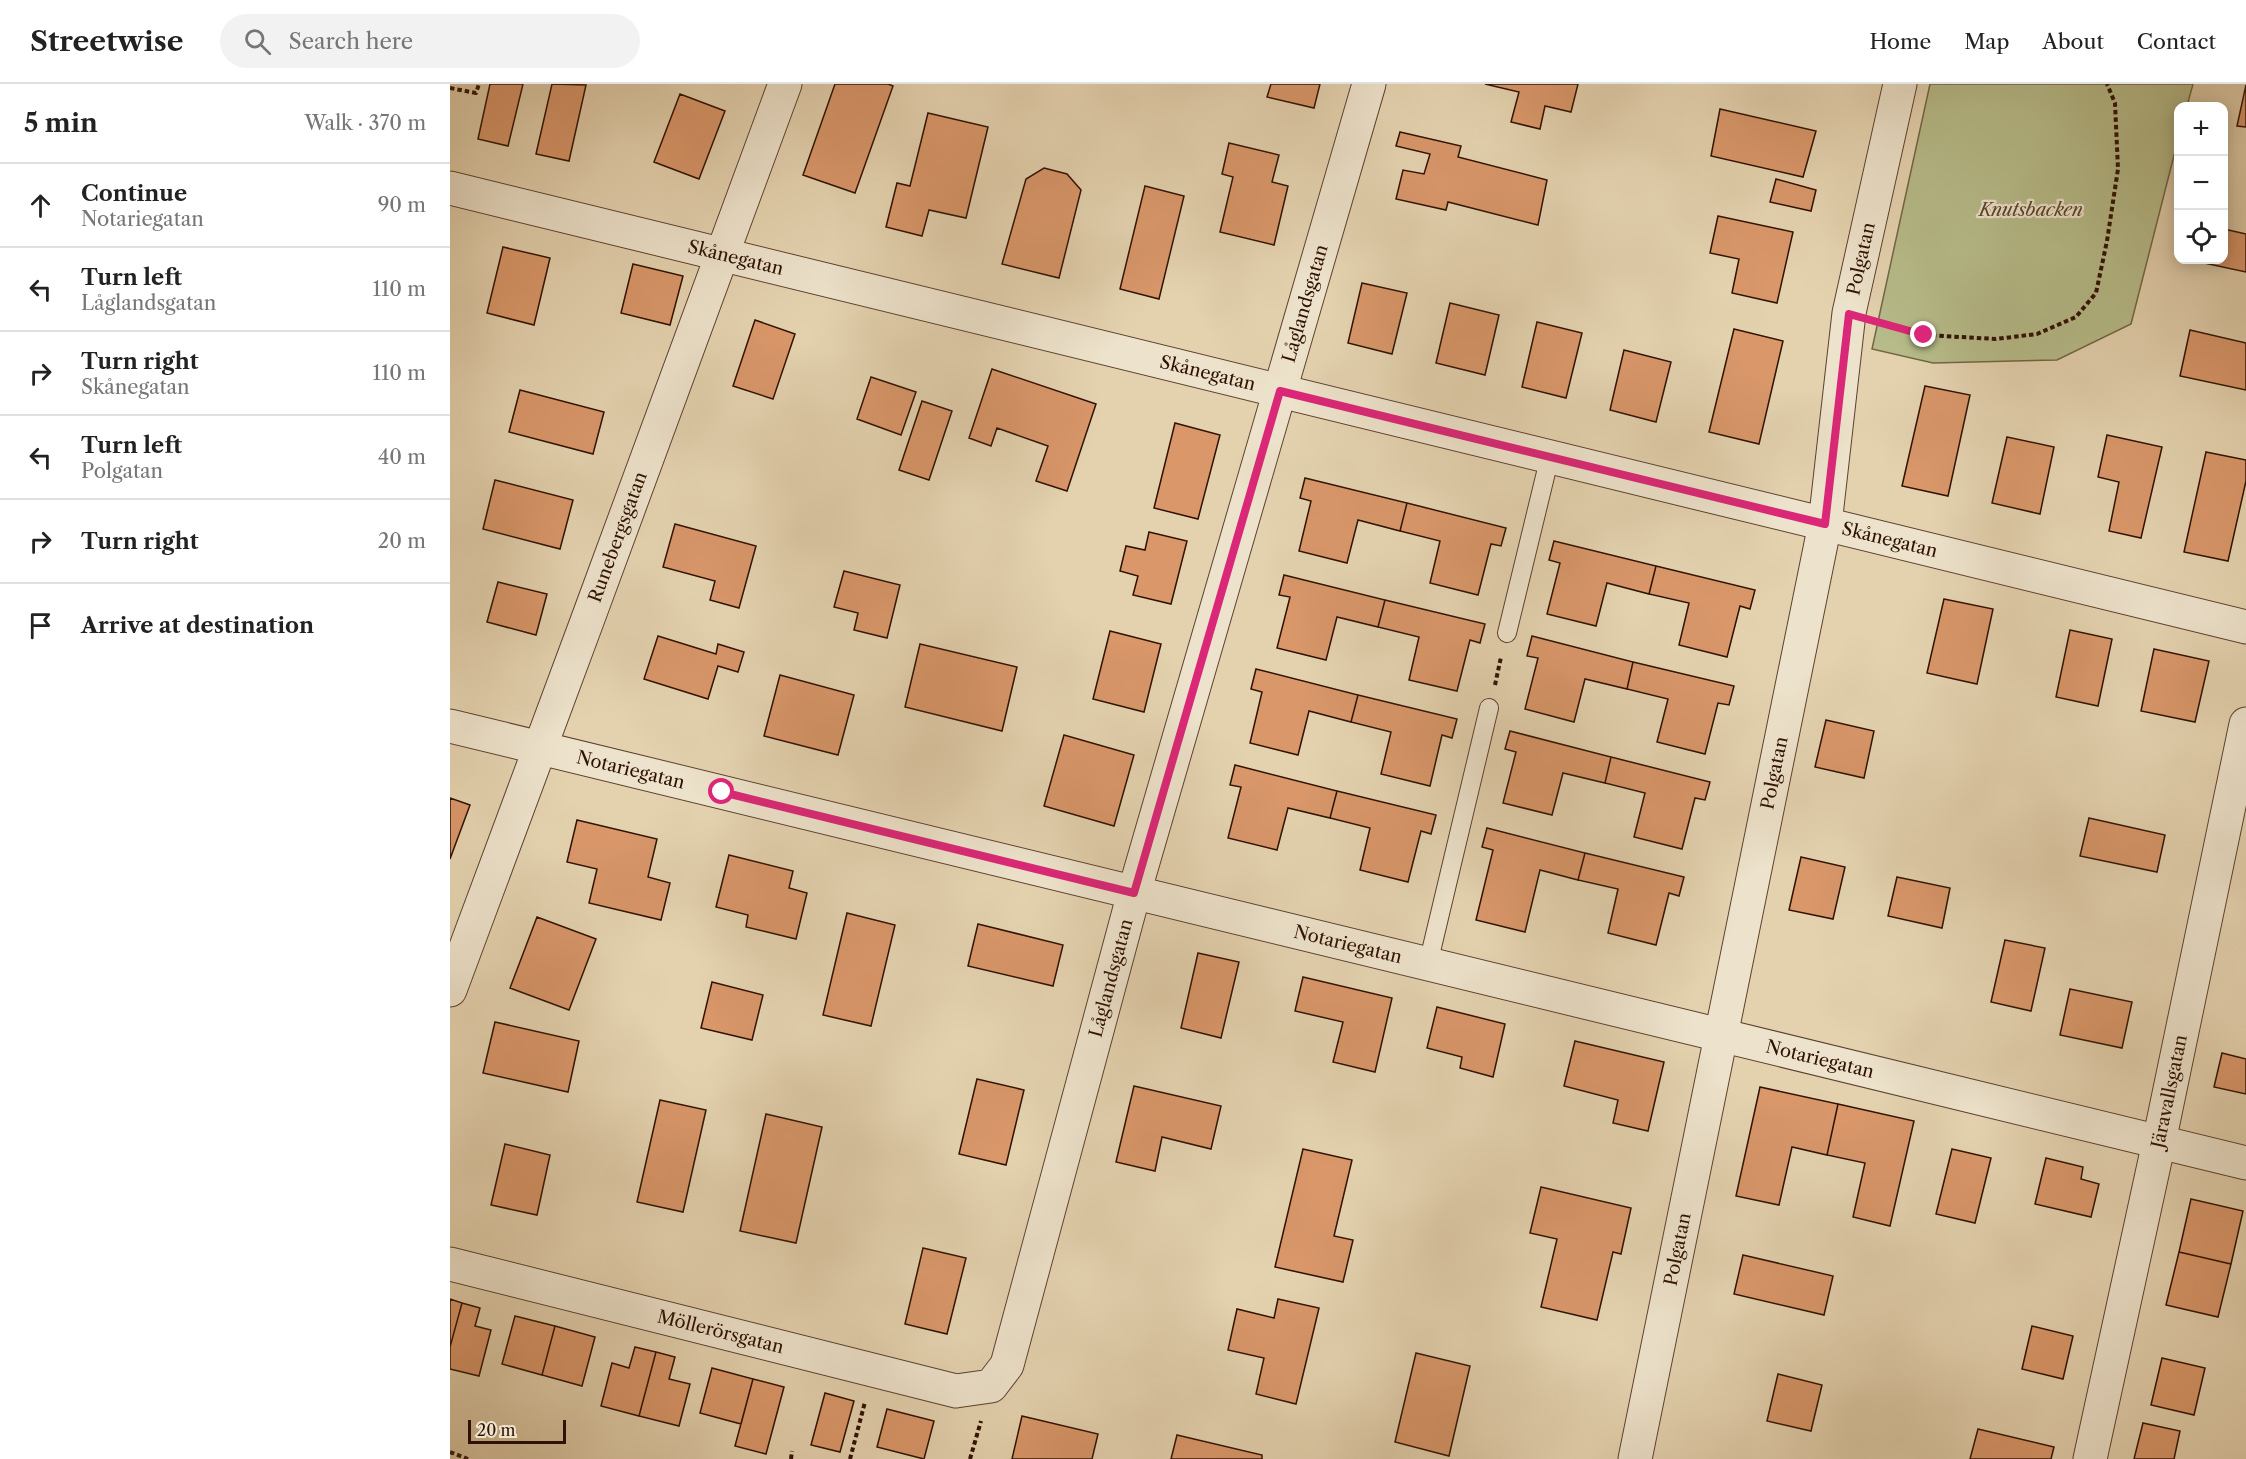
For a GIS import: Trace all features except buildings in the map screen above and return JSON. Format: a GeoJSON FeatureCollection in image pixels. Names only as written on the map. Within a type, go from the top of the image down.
{"type":"FeatureCollection","features":[{"type":"Feature","properties":{"kind":"street","name":"Runebergsgatan"},"geometry":{"type":"LineString","coordinates":[[450,990],[542,748],[785,84]]}},
{"type":"Feature","properties":{"kind":"street","name":"Låglandsgatan"},"geometry":{"type":"LineString","coordinates":[[991,1386],[1007,1365],[1134,893],[1369,84]]}},
{"type":"Feature","properties":{"kind":"street","name":"Polgatan"},"geometry":{"type":"LineString","coordinates":[[1635,1459],[1825,524],[1849,314],[1900,84]]}},
{"type":"Feature","properties":{"kind":"street","name":"Skånegatan"},"geometry":{"type":"LineString","coordinates":[[450,188],[2246,627]]}},
{"type":"Feature","properties":{"kind":"street","name":"Järavallsgatan"},"geometry":{"type":"LineString","coordinates":[[2090,1459],[2246,724]]}},
{"type":"Feature","properties":{"kind":"street","name":"Notariegatan"},"geometry":{"type":"LineString","coordinates":[[450,726],[2246,1163]]}},
{"type":"Feature","properties":{"kind":"street","name":"Möllerörsgatan"},"geometry":{"type":"LineString","coordinates":[[450,1264],[956,1390],[991,1386]]}},
{"type":"Feature","properties":{"kind":"lane"},"geometry":{"type":"LineString","coordinates":[[1507,633],[1550,456]]}},
{"type":"Feature","properties":{"kind":"lane"},"geometry":{"type":"LineString","coordinates":[[1428,964],[1489,708]]}},
{"type":"Feature","properties":{"kind":"path"},"geometry":{"type":"LineString","coordinates":[[450,88],[476,93],[479,84]]}},
{"type":"Feature","properties":{"kind":"path"},"geometry":{"type":"LineString","coordinates":[[1849,314],[1924,335],[1996,339],[2037,334],[2076,317],[2096,293],[2118,169],[2115,103],[2107,84]]}},
{"type":"Feature","properties":{"kind":"path"},"geometry":{"type":"LineString","coordinates":[[1489,708],[1507,633]]}},
{"type":"Feature","properties":{"kind":"path"},"geometry":{"type":"LineString","coordinates":[[850,1459],[873,1370]]}},
{"type":"Feature","properties":{"kind":"path"},"geometry":{"type":"LineString","coordinates":[[791,1459],[792,1451]]}},
{"type":"Feature","properties":{"kind":"path"},"geometry":{"type":"LineString","coordinates":[[450,1452],[468,1459]]}},
{"type":"Feature","properties":{"kind":"green space","name":"Knutsbacken"},"geometry":{"type":"Polygon","coordinates":[[[1930,84],[2193,84],[2188,102],[2174,102],[2174,156],[2131,324],[2057,360],[1933,363],[1872,349],[1930,84]]]}},
{"type":"Feature","properties":{"kind":"route"},"geometry":{"type":"LineString","coordinates":[[722,792],[1134,893],[1280,391],[1825,524],[1849,314],[1924,335]]}}]}
